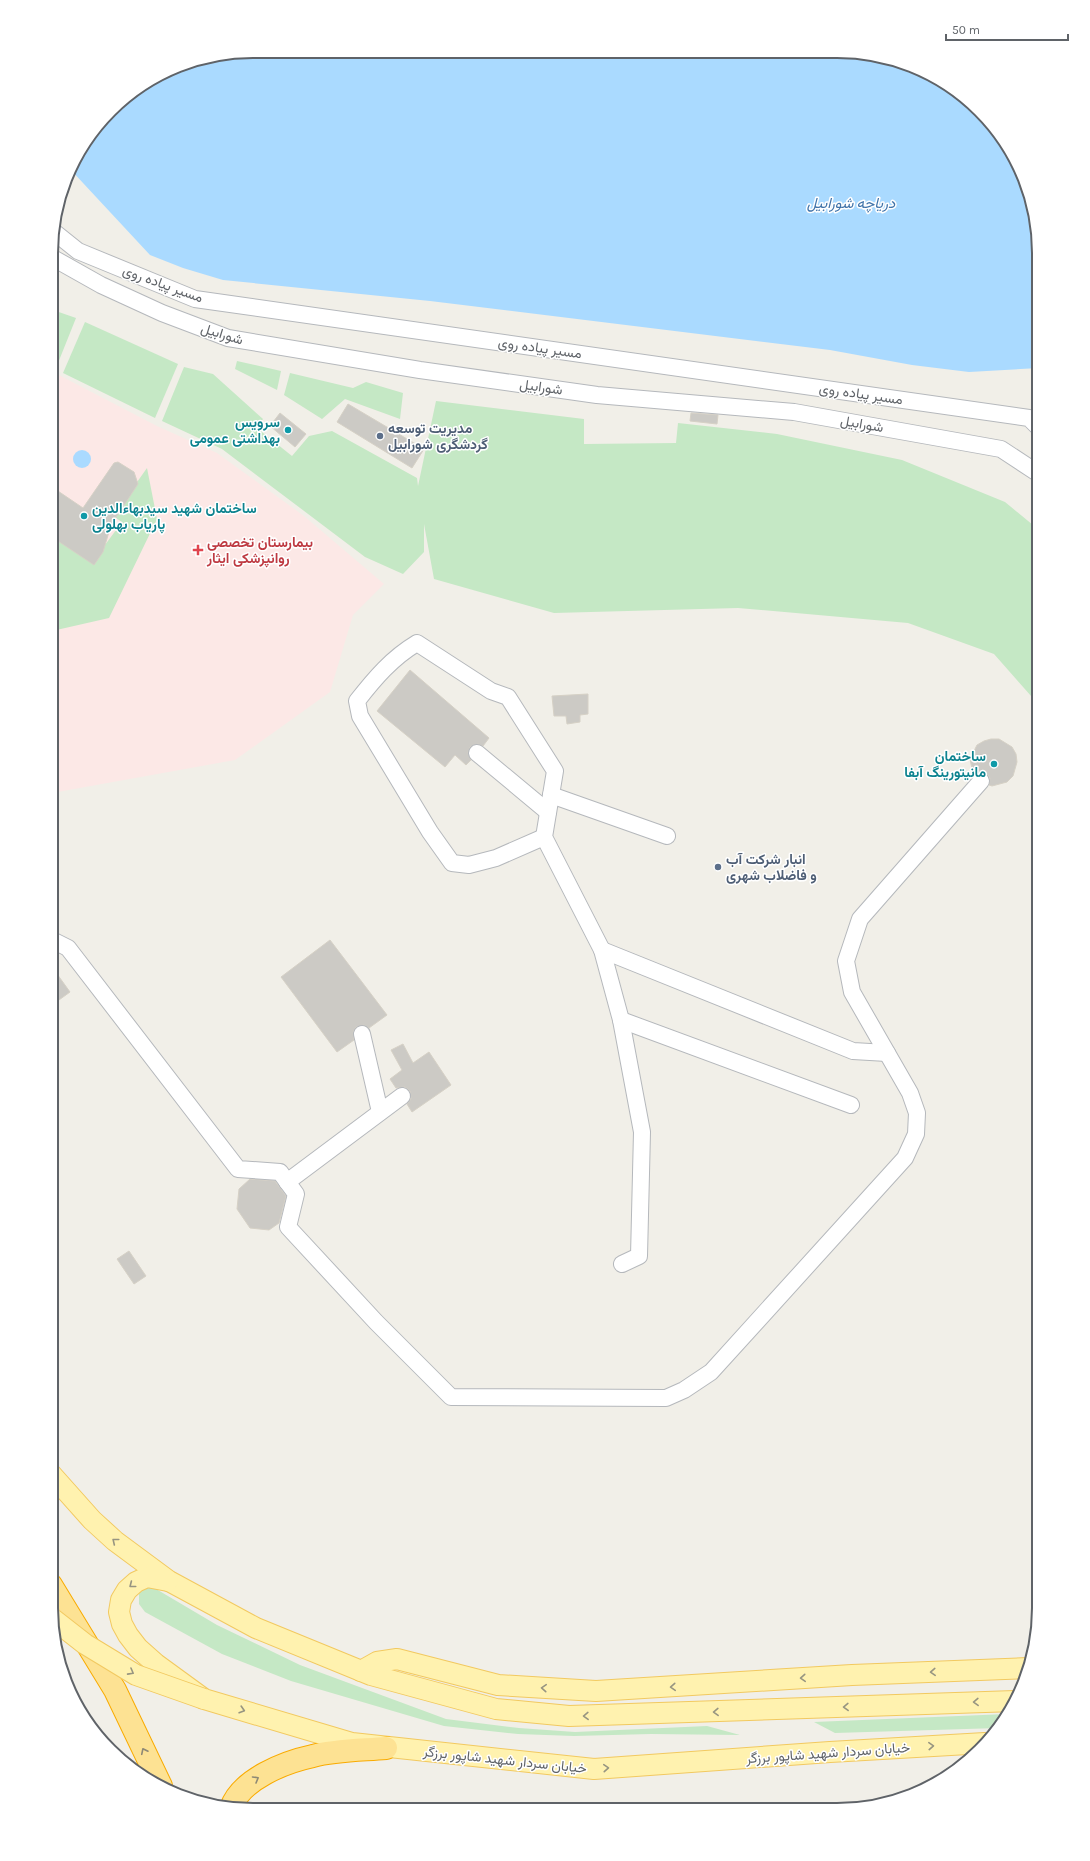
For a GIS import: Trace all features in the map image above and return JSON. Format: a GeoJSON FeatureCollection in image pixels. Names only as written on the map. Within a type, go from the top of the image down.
{"type":"FeatureCollection","features":[{"type":"Feature","properties":{"kind":"highway"},"geometry":{"type":"LineString","coordinates":[[58,1596],[115,1690],[157,1778]]}},
{"type":"Feature","properties":{"kind":"highway"},"geometry":{"type":"LineString","coordinates":[[233,1802],[251,1781],[279,1767],[313,1755],[386,1748]]}},
{"type":"Feature","properties":{"kind":"main road"},"geometry":{"type":"LineString","coordinates":[[58,1482],[92,1520],[115,1541],[169,1581],[256,1628],[361,1671],[496,1709],[569,1716],[1008,1701]]}},
{"type":"Feature","properties":{"kind":"main road"},"geometry":{"type":"LineString","coordinates":[[169,1581],[147,1577],[136,1582],[127,1590],[121,1600],[119,1612],[122,1624],[128,1635],[144,1654],[204,1699]]}},
{"type":"Feature","properties":{"kind":"main road","name":"خیابان سردار شهید شاپور برزگر"},"geometry":{"type":"LineString","coordinates":[[58,1623],[85,1644],[136,1675],[204,1699],[352,1743],[386,1748],[594,1769],[830,1752],[978,1743]]}},
{"type":"Feature","properties":{"kind":"main road"},"geometry":{"type":"LineString","coordinates":[[361,1671],[377,1662],[397,1659],[498,1685],[596,1691],[852,1675],[1023,1668]]}},
{"type":"Feature","properties":{"kind":"street","name":"مسیر پیاده روی"},"geometry":{"type":"LineString","coordinates":[[59,236],[78,251],[195,299],[1029,418],[1032,421]]}},
{"type":"Feature","properties":{"kind":"street","name":"شورابیل"},"geometry":{"type":"LineString","coordinates":[[58,261],[101,285],[155,310],[228,338],[420,370],[597,395],[794,412],[1001,449],[1032,469]]}},
{"type":"Feature","properties":{"kind":"street"},"geometry":{"type":"LineString","coordinates":[[544,837],[496,858],[469,865],[452,863],[430,832],[360,716],[357,701],[374,678],[395,658],[417,643],[491,692],[508,697],[555,771],[544,837],[602,950],[621,1020],[642,1132],[639,1256],[622,1264]]}},
{"type":"Feature","properties":{"kind":"street"},"geometry":{"type":"LineString","coordinates":[[477,753],[548,812]]}},
{"type":"Feature","properties":{"kind":"street"},"geometry":{"type":"LineString","coordinates":[[58,943],[68,948],[238,1169],[280,1172],[296,1194],[288,1227],[376,1322],[451,1397],[666,1398],[684,1390],[711,1372],[905,1158],[916,1134],[917,1113],[910,1093],[852,992],[846,961],[860,919],[981,781]]}},
{"type":"Feature","properties":{"kind":"street"},"geometry":{"type":"LineString","coordinates":[[551,794],[667,836]]}},
{"type":"Feature","properties":{"kind":"street"},"geometry":{"type":"LineString","coordinates":[[602,950],[853,1051],[887,1053]]}},
{"type":"Feature","properties":{"kind":"street"},"geometry":{"type":"LineString","coordinates":[[621,1020],[851,1105]]}},
{"type":"Feature","properties":{"kind":"street"},"geometry":{"type":"LineString","coordinates":[[362,1034],[380,1112]]}},
{"type":"Feature","properties":{"kind":"street"},"geometry":{"type":"LineString","coordinates":[[287,1182],[402,1096]]}},
{"type":"Feature","properties":{"kind":"shaded area","name":"بیمارستان تخصصی روانپزشکی ایثار"},"geometry":{"type":"Polygon","coordinates":[[[58,375],[157,426],[217,453],[304,516],[384,584],[353,615],[330,692],[235,760],[58,792],[58,375]]]}},
{"type":"Feature","properties":{"kind":"green space"},"geometry":{"type":"Polygon","coordinates":[[[58,312],[76,318],[58,363],[58,312]]]}},
{"type":"Feature","properties":{"kind":"green space"},"geometry":{"type":"Polygon","coordinates":[[[85,322],[178,364],[155,418],[63,373],[85,322]]]}},
{"type":"Feature","properties":{"kind":"green space"},"geometry":{"type":"Polygon","coordinates":[[[237,361],[281,371],[277,390],[235,369],[237,361]]]}},
{"type":"Feature","properties":{"kind":"green space"},"geometry":{"type":"Polygon","coordinates":[[[184,367],[213,374],[263,419],[257,428],[292,456],[309,436],[332,431],[417,478],[418,486],[436,401],[584,419],[584,444],[676,443],[678,423],[777,434],[902,460],[1005,502],[1032,524],[1032,697],[994,654],[908,623],[738,608],[554,613],[434,579],[424,524],[424,552],[403,574],[365,557],[222,449],[162,421],[184,367]]]}},
{"type":"Feature","properties":{"kind":"green space"},"geometry":{"type":"Polygon","coordinates":[[[290,373],[353,388],[366,382],[403,393],[400,419],[345,399],[322,419],[284,395],[290,373]]]}},
{"type":"Feature","properties":{"kind":"green space"},"geometry":{"type":"Polygon","coordinates":[[[147,468],[157,519],[109,618],[58,630],[58,535],[96,557],[122,522],[113,516],[147,468]]]}},
{"type":"Feature","properties":{"kind":"green space"},"geometry":{"type":"Polygon","coordinates":[[[151,1586],[217,1625],[300,1665],[446,1719],[519,1728],[575,1732],[707,1726],[740,1735],[651,1734],[574,1736],[518,1734],[444,1726],[291,1681],[222,1654],[145,1612],[139,1604],[139,1594],[144,1587],[151,1586]]]}},
{"type":"Feature","properties":{"kind":"green space"},"geometry":{"type":"Polygon","coordinates":[[[1000,1714],[991,1728],[835,1733],[814,1722],[1000,1714]]]}},
{"type":"Feature","properties":{"kind":"water","name":"دریاچه شورابیل"},"geometry":{"type":"Polygon","coordinates":[[[240,58],[850,58],[900,68],[935,84],[966,106],[984,124],[1006,155],[1022,190],[1032,240],[1032,368],[969,372],[912,365],[830,350],[430,301],[223,280],[183,268],[150,255],[75,174],[84,155],[98,134],[124,106],[155,84],[190,68],[240,58]]]}},
{"type":"Feature","properties":{"kind":"water"},"geometry":{"type":"Polygon","coordinates":[[[82,450],[88,453],[91,459],[88,465],[82,468],[76,465],[73,459],[76,453],[82,450]]]}},
{"type":"Feature","properties":{"kind":"building","name":"مدیریت توسعه گردشگری شورابیل"},"geometry":{"type":"Polygon","coordinates":[[[348,404],[424,449],[412,468],[337,422],[348,404]]]}},
{"type":"Feature","properties":{"kind":"building","name":"سرویس بهداشتی عمومی"},"geometry":{"type":"Polygon","coordinates":[[[280,413],[306,434],[295,447],[270,426],[280,413]]]}},
{"type":"Feature","properties":{"kind":"building"},"geometry":{"type":"Polygon","coordinates":[[[691,413],[718,415],[717,424],[690,421],[691,413]]]}},
{"type":"Feature","properties":{"kind":"building","name":"ساختمان شهید سیدبهاءالدین پاریاب بهلولی"},"geometry":{"type":"Polygon","coordinates":[[[118,462],[134,472],[138,484],[111,525],[103,552],[94,565],[58,541],[58,491],[83,508],[114,463],[118,462]]]}},
{"type":"Feature","properties":{"kind":"building"},"geometry":{"type":"Polygon","coordinates":[[[410,670],[489,738],[483,746],[478,744],[470,747],[468,752],[471,760],[466,765],[455,755],[445,767],[377,711],[410,670]]]}},
{"type":"Feature","properties":{"kind":"building"},"geometry":{"type":"Polygon","coordinates":[[[588,694],[588,714],[580,715],[580,722],[567,724],[566,716],[554,716],[552,696],[588,694]]]}},
{"type":"Feature","properties":{"kind":"building","name":"ساختمان مانیتورینگ آبفا"},"geometry":{"type":"Polygon","coordinates":[[[991,739],[999,739],[1012,747],[1016,754],[1017,762],[1013,776],[1007,782],[992,786],[989,785],[990,778],[987,774],[982,772],[973,774],[970,759],[977,745],[991,739]]]}},
{"type":"Feature","properties":{"kind":"building"},"geometry":{"type":"Polygon","coordinates":[[[330,940],[387,1015],[369,1028],[364,1025],[356,1027],[353,1032],[354,1040],[337,1052],[281,977],[330,940]]]}},
{"type":"Feature","properties":{"kind":"building"},"geometry":{"type":"Polygon","coordinates":[[[58,975],[70,992],[58,1001],[58,975]]]}},
{"type":"Feature","properties":{"kind":"building"},"geometry":{"type":"Polygon","coordinates":[[[403,1044],[413,1063],[429,1052],[451,1085],[412,1112],[407,1104],[411,1099],[410,1091],[405,1087],[396,1088],[390,1079],[402,1070],[391,1050],[403,1044]]]}},
{"type":"Feature","properties":{"kind":"building"},"geometry":{"type":"Polygon","coordinates":[[[250,1179],[275,1181],[286,1196],[279,1223],[269,1230],[250,1228],[237,1209],[239,1189],[250,1179]]]}},
{"type":"Feature","properties":{"kind":"building"},"geometry":{"type":"Polygon","coordinates":[[[129,1251],[146,1276],[134,1284],[117,1259],[129,1251]]]}},
{"type":"Feature","properties":{"kind":"place","name":"سرویس بهداشتی عمومی"},"geometry":{"type":"Point","coordinates":[288,430]}},
{"type":"Feature","properties":{"kind":"place","name":"مدیریت توسعه گردشگری شورابیل"},"geometry":{"type":"Point","coordinates":[380,436]}},
{"type":"Feature","properties":{"kind":"place","name":"ساختمان شهید سیدبهاءالدین پاریاب بهلولی"},"geometry":{"type":"Point","coordinates":[84,516]}},
{"type":"Feature","properties":{"kind":"place","name":"بیمارستان تخصصی روانپزشکی ایثار"},"geometry":{"type":"Point","coordinates":[198,550]}},
{"type":"Feature","properties":{"kind":"place","name":"ساختمان مانیتورینگ آبفا"},"geometry":{"type":"Point","coordinates":[994,764]}},
{"type":"Feature","properties":{"kind":"place","name":"انبار شرکت آب و فاضلاب شهری"},"geometry":{"type":"Point","coordinates":[718,867]}}]}
